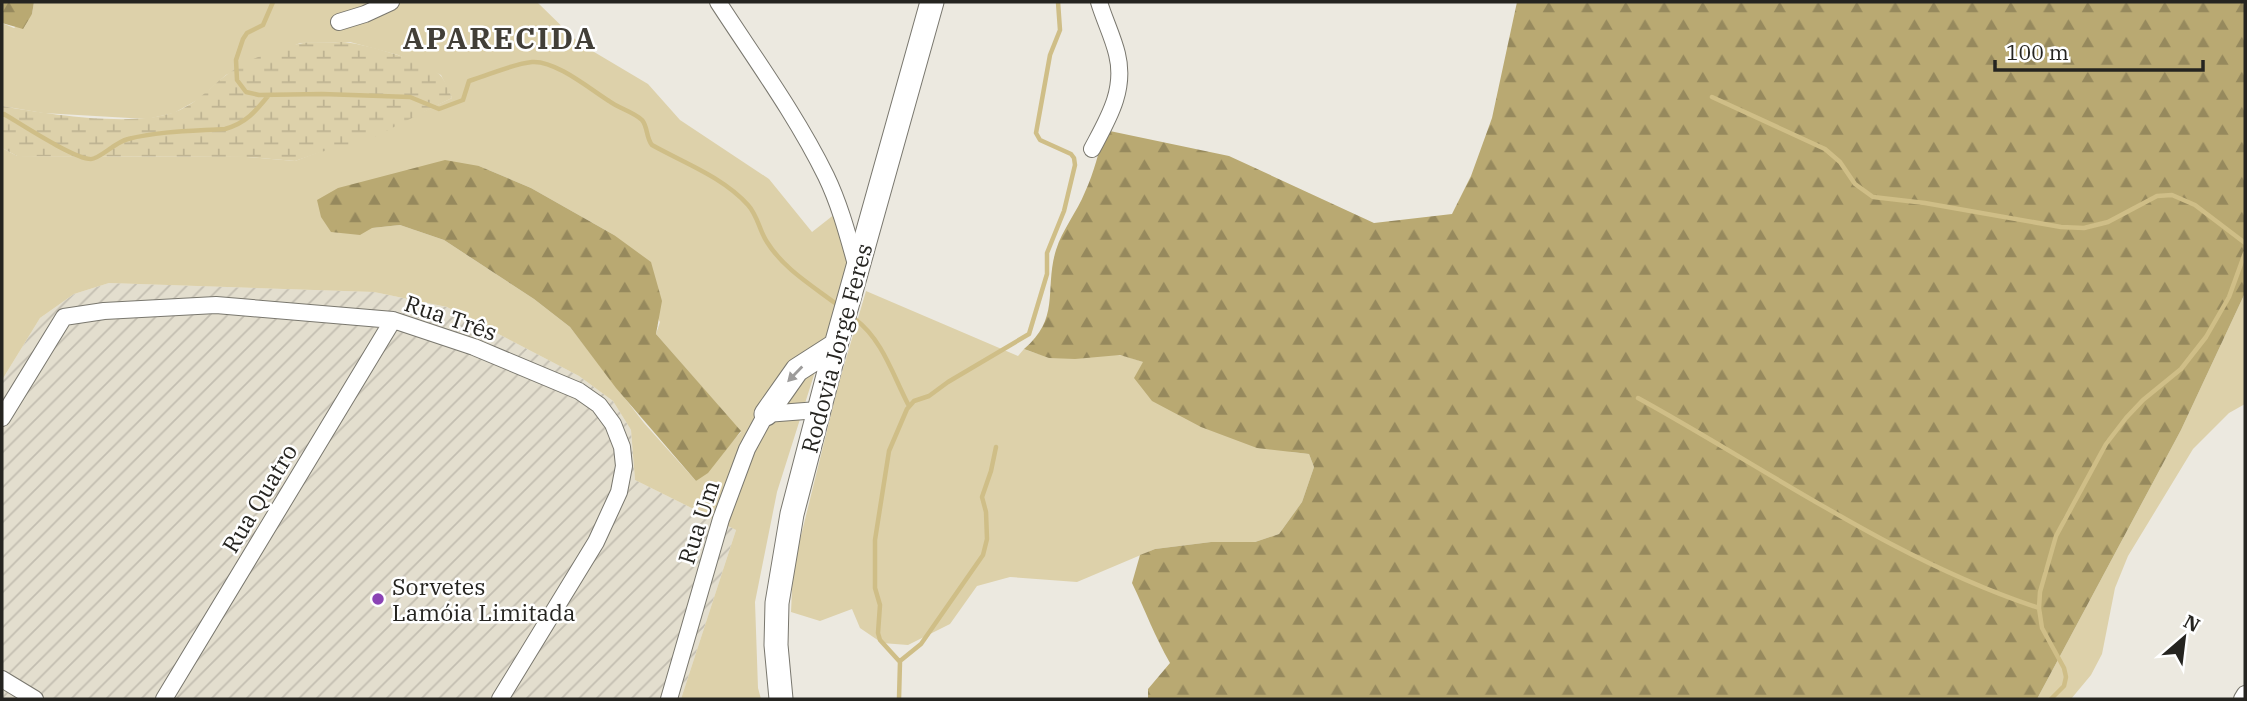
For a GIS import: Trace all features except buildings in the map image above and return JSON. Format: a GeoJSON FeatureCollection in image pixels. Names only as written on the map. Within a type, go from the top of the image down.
{"type":"FeatureCollection","features":[{"type":"Feature","properties":{"kind":"main road","name":"Rodovia Jorge Feres"},"geometry":{"type":"LineString","coordinates":[[781,699],[775,645],[777,603],[792,514],[818,410],[932,2]]}},
{"type":"Feature","properties":{"kind":"main road"},"geometry":{"type":"LineString","coordinates":[[766,414],[797,370],[836,345]]}},
{"type":"Feature","properties":{"kind":"street"},"geometry":{"type":"LineString","coordinates":[[339,22],[391,2]]}},
{"type":"Feature","properties":{"kind":"street"},"geometry":{"type":"LineString","coordinates":[[718,2],[804,137],[825,175],[844,222],[857,270]]}},
{"type":"Feature","properties":{"kind":"street"},"geometry":{"type":"LineString","coordinates":[[1092,149],[1116,100],[1119,78],[1117,54],[1099,2]]}},
{"type":"Feature","properties":{"kind":"street","name":"Rua Três"},"geometry":{"type":"LineString","coordinates":[[2,418],[64,317],[104,311],[216,305],[393,320],[474,347],[579,391],[599,405],[613,424],[622,447],[624,466],[619,492],[601,530],[500,699]]}},
{"type":"Feature","properties":{"kind":"street","name":"Rua Quatro"},"geometry":{"type":"LineString","coordinates":[[164,699],[393,320]]}},
{"type":"Feature","properties":{"kind":"street"},"geometry":{"type":"LineString","coordinates":[[766,414],[818,410]]}},
{"type":"Feature","properties":{"kind":"street","name":"Rua Um"},"geometry":{"type":"LineString","coordinates":[[669,699],[721,519],[747,449],[766,414]]}},
{"type":"Feature","properties":{"kind":"street"},"geometry":{"type":"LineString","coordinates":[[2,679],[35,699]]}},
{"type":"Feature","properties":{"kind":"street"},"geometry":{"type":"LineString","coordinates":[[2242,699],[2245,694]]}},
{"type":"Feature","properties":{"kind":"shaded area"},"geometry":{"type":"Polygon","coordinates":[[[109,283],[374,292],[447,307],[579,376],[613,401],[631,430],[635,480],[736,530],[681,699],[2,699],[2,380],[40,318],[74,294],[109,283]]]}},
{"type":"Feature","properties":{"kind":"green space"},"geometry":{"type":"Polygon","coordinates":[[[2,2],[34,2],[32,14],[23,29],[2,23],[2,2]]]}},
{"type":"Feature","properties":{"kind":"green space"},"geometry":{"type":"Polygon","coordinates":[[[34,2],[537,2],[579,43],[648,84],[680,120],[769,179],[812,232],[840,210],[856,242],[777,492],[755,602],[758,688],[761,699],[681,699],[736,530],[635,480],[631,430],[613,401],[579,376],[447,307],[374,292],[109,283],[74,294],[40,318],[2,380],[2,148],[17,156],[247,157],[295,161],[412,117],[452,98],[441,75],[398,55],[341,42],[300,43],[226,75],[199,99],[174,113],[147,119],[43,113],[2,106],[2,23],[14,28],[32,14],[34,2]],[[479,166],[372,228],[400,225],[444,240],[534,299],[570,327],[644,423],[696,481],[741,432],[656,334],[660,322],[614,235],[531,188],[479,166]]]}},
{"type":"Feature","properties":{"kind":"green space"},"geometry":{"type":"Polygon","coordinates":[[[1517,2],[2245,2],[2245,293],[2181,430],[2037,699],[1148,699],[1148,689],[1170,663],[1132,583],[1140,555],[1155,549],[1211,542],[1255,542],[1279,534],[1302,502],[1314,467],[1309,454],[1257,448],[1201,427],[1152,401],[1134,378],[1143,362],[1120,355],[1049,358],[1024,349],[1043,326],[1056,250],[1088,185],[1105,130],[1229,156],[1374,223],[1452,214],[1471,176],[1492,118],[1517,2]]]}},
{"type":"Feature","properties":{"kind":"green space"},"geometry":{"type":"Polygon","coordinates":[[[341,42],[363,45],[420,63],[439,74],[452,98],[370,139],[295,161],[247,157],[17,156],[2,148],[2,106],[88,118],[154,117],[187,106],[233,71],[269,52],[303,43],[341,42]]]}},
{"type":"Feature","properties":{"kind":"green space"},"geometry":{"type":"Polygon","coordinates":[[[445,160],[479,166],[531,188],[614,235],[651,262],[662,301],[656,334],[741,431],[708,473],[696,481],[616,388],[570,327],[534,299],[444,240],[400,225],[372,228],[360,235],[331,232],[321,217],[317,200],[338,188],[445,160]]]}},
{"type":"Feature","properties":{"kind":"green space"},"geometry":{"type":"Polygon","coordinates":[[[866,291],[1018,356],[1024,349],[1049,356],[1117,355],[1144,362],[1291,452],[1309,454],[1314,467],[1302,502],[1279,534],[1255,542],[1211,542],[1155,549],[1077,582],[1010,577],[977,586],[950,624],[908,645],[882,643],[860,628],[852,609],[820,621],[791,612],[793,568],[838,386],[866,291]]]}},
{"type":"Feature","properties":{"kind":"green space"},"geometry":{"type":"Polygon","coordinates":[[[2245,293],[2245,404],[2229,413],[2193,449],[2128,556],[2115,588],[2102,654],[2091,675],[2071,699],[2037,699],[2181,430],[2245,293]]]}},
{"type":"Feature","properties":{"kind":"waterway"},"geometry":{"type":"LineString","coordinates":[[273,2],[263,25],[247,33],[243,39],[236,60],[237,80],[246,92],[259,95],[410,97],[439,109],[463,100],[469,81],[524,63],[551,66],[639,117],[652,145],[703,171],[738,195],[751,209],[764,237],[781,260],[835,303]]}},
{"type":"Feature","properties":{"kind":"waterway"},"geometry":{"type":"LineString","coordinates":[[899,699],[900,662],[880,640],[880,605],[875,588],[875,540],[889,451],[907,409],[914,401],[929,396],[1029,334],[1047,274],[1047,253],[1064,211],[1075,165],[1071,154],[1040,140],[1036,133],[1050,55],[1060,30],[1058,2]]}},
{"type":"Feature","properties":{"kind":"waterway"},"geometry":{"type":"LineString","coordinates":[[2,115],[60,147],[91,159],[118,143],[140,136],[232,127],[250,116],[268,96]]}},
{"type":"Feature","properties":{"kind":"waterway"},"geometry":{"type":"LineString","coordinates":[[1712,97],[1825,149],[1840,162],[1855,184],[1873,197],[1925,203],[2061,227],[2084,228],[2108,222],[2157,196],[2172,195],[2195,205],[2245,243]]}},
{"type":"Feature","properties":{"kind":"waterway"},"geometry":{"type":"LineString","coordinates":[[2051,699],[2064,686],[2066,677],[2064,668],[2042,628],[2039,608],[2040,592],[2056,536],[2106,444],[2143,400],[2181,369],[2206,337],[2229,297],[2245,253]]}},
{"type":"Feature","properties":{"kind":"waterway"},"geometry":{"type":"LineString","coordinates":[[855,319],[880,348],[909,406]]}},
{"type":"Feature","properties":{"kind":"waterway"},"geometry":{"type":"LineString","coordinates":[[1638,398],[1883,540],[1986,588],[2039,608]]}},
{"type":"Feature","properties":{"kind":"waterway"},"geometry":{"type":"LineString","coordinates":[[900,661],[921,644],[983,555],[987,539],[986,512],[982,497],[996,447]]}},
{"type":"Feature","properties":{"kind":"place","name":"Sorvetes Lamóia Limitada"},"geometry":{"type":"Point","coordinates":[378,599]}},
{"type":"Feature","properties":{"kind":"district","name":"APARECIDA"},"geometry":{"type":"Point","coordinates":[500,37]}}]}
